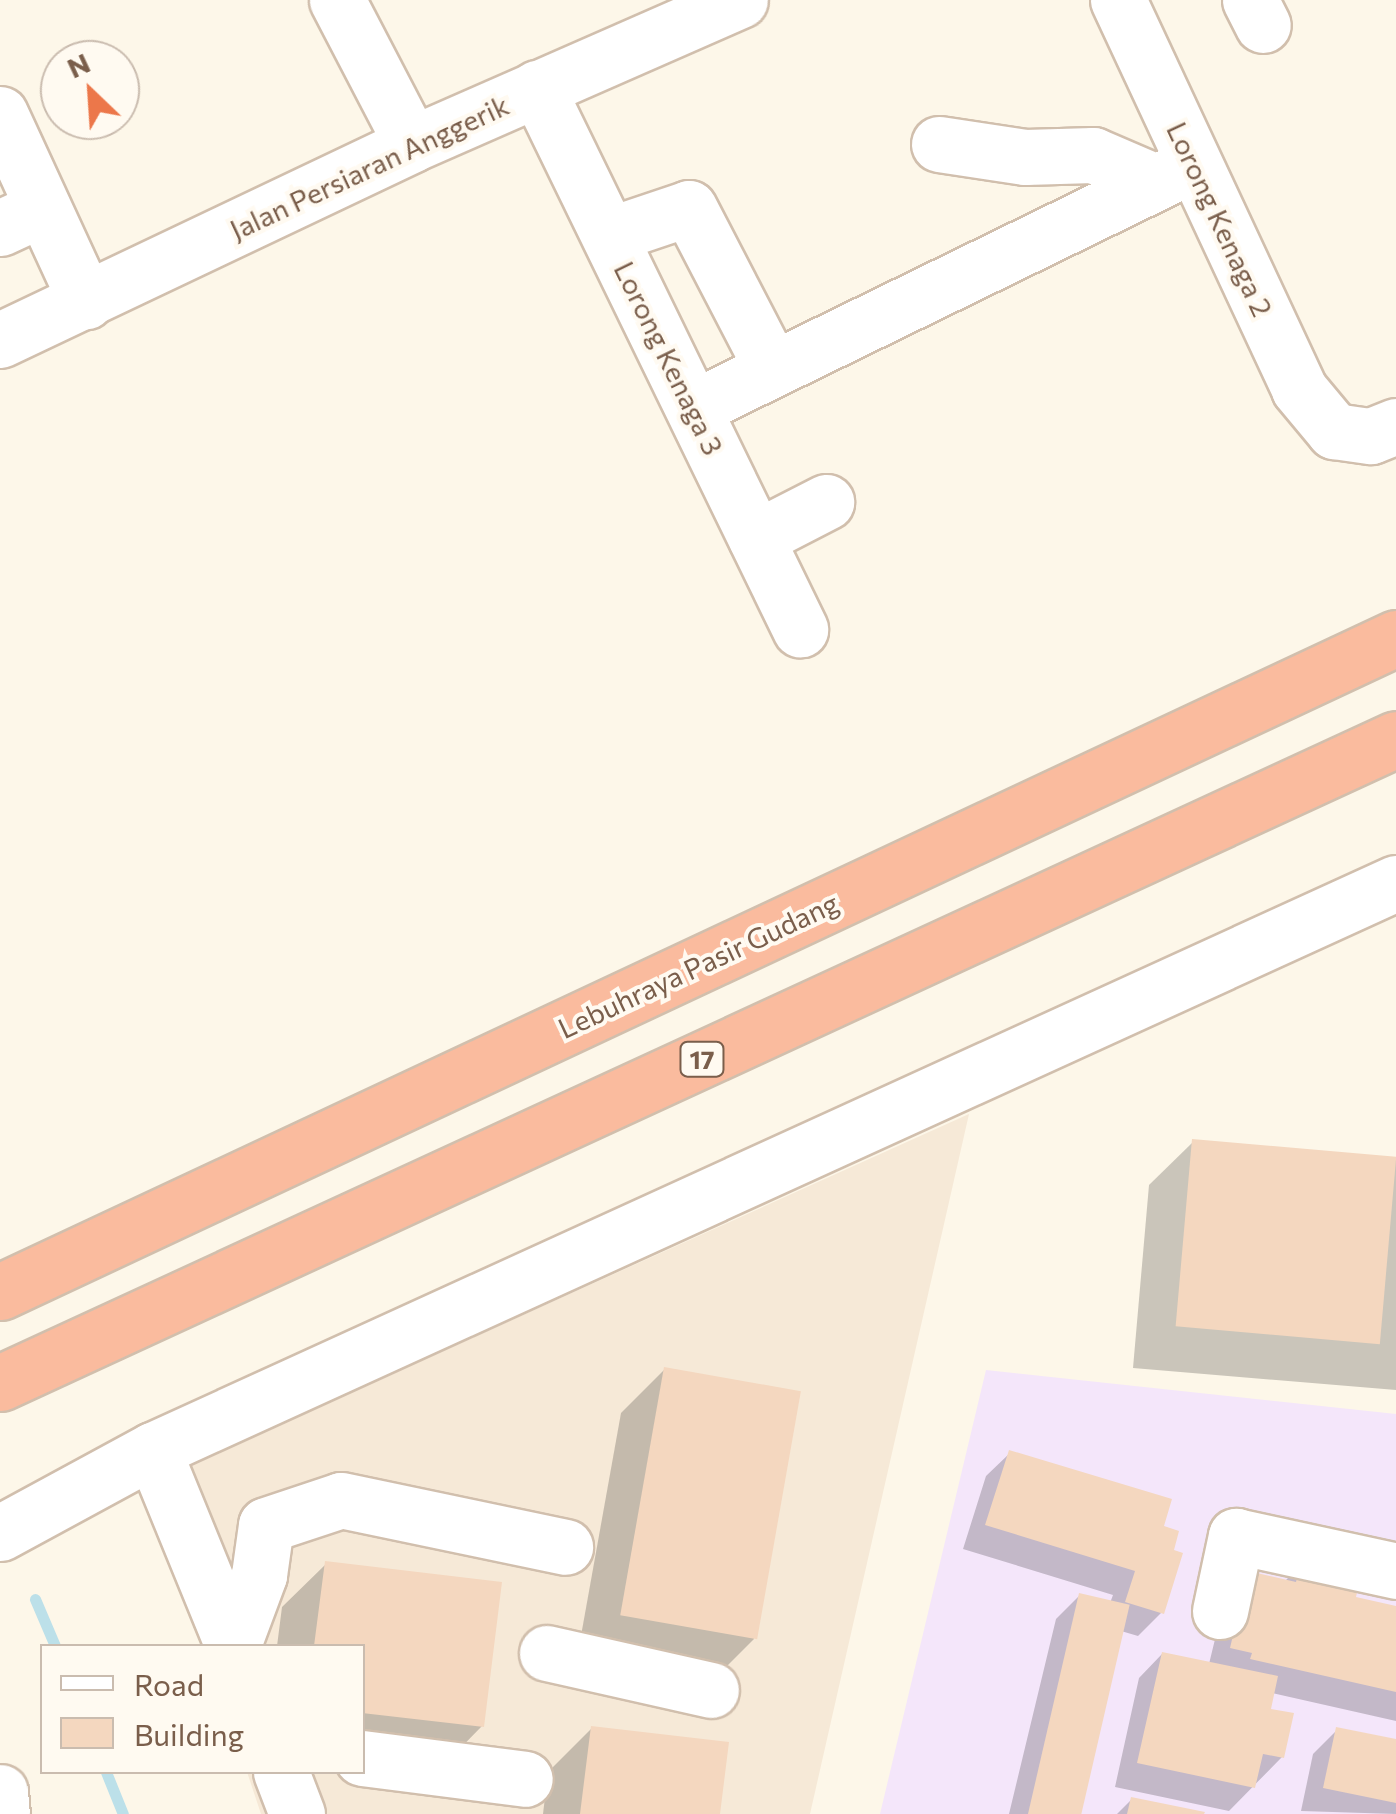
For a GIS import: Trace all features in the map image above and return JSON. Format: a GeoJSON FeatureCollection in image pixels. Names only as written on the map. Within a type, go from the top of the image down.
{"type":"FeatureCollection","features":[{"type":"Feature","properties":{"kind":"highway","name":"Lebuhraya Pasir Gudang"},"geometry":{"type":"LineString","coordinates":[[0,1292],[1396,638]]}},
{"type":"Feature","properties":{"kind":"highway","name":"17"},"geometry":{"type":"LineString","coordinates":[[0,1383],[1381,751]]}},
{"type":"Feature","properties":{"kind":"highway"},"geometry":{"type":"LineString","coordinates":[[0,1404],[52,1359]]}},
{"type":"Feature","properties":{"kind":"street"},"geometry":{"type":"LineString","coordinates":[[337,0],[412,144]]}},
{"type":"Feature","properties":{"kind":"street","name":"Jalan Persiaran Anggerik"},"geometry":{"type":"LineString","coordinates":[[0,340],[412,144],[740,0]]}},
{"type":"Feature","properties":{"kind":"street","name":"Lorong Kenaga 2"},"geometry":{"type":"LineString","coordinates":[[1118,0],[1175,173],[1299,389],[1334,431],[1371,436],[1396,426]]}},
{"type":"Feature","properties":{"kind":"street","name":"Lorong Kenaga 3"},"geometry":{"type":"LineString","coordinates":[[537,88],[800,629]]}},
{"type":"Feature","properties":{"kind":"street"},"geometry":{"type":"LineString","coordinates":[[0,114],[22,218],[86,300]]}},
{"type":"Feature","properties":{"kind":"street"},"geometry":{"type":"LineString","coordinates":[[939,144],[1024,157],[1092,155],[1175,173]]}},
{"type":"Feature","properties":{"kind":"street"},"geometry":{"type":"LineString","coordinates":[[693,408],[771,366],[1175,173]]}},
{"type":"Feature","properties":{"kind":"street"},"geometry":{"type":"LineString","coordinates":[[610,235],[689,208],[771,366]]}},
{"type":"Feature","properties":{"kind":"street"},"geometry":{"type":"LineString","coordinates":[[756,538],[826,502]]}},
{"type":"Feature","properties":{"kind":"street"},"geometry":{"type":"LineString","coordinates":[[0,1532],[153,1450],[1396,882]]}},
{"type":"Feature","properties":{"kind":"street"},"geometry":{"type":"LineString","coordinates":[[153,1450],[232,1644]]}},
{"type":"Feature","properties":{"kind":"street"},"geometry":{"type":"LineString","coordinates":[[234,1644],[259,1575],[266,1525],[341,1500],[565,1547]]}},
{"type":"Feature","properties":{"kind":"street"},"geometry":{"type":"LineString","coordinates":[[1220,1610],[1236,1536],[1396,1571]]}},
{"type":"Feature","properties":{"kind":"street"},"geometry":{"type":"LineString","coordinates":[[546,1653],[711,1690]]}},
{"type":"Feature","properties":{"kind":"street"},"geometry":{"type":"LineString","coordinates":[[365,1758],[525,1778]]}},
{"type":"Feature","properties":{"kind":"street"},"geometry":{"type":"LineString","coordinates":[[282,1774],[297,1814]]}},
{"type":"Feature","properties":{"kind":"street"},"geometry":{"type":"LineString","coordinates":[[0,1792],[2,1814]]}},
{"type":"Feature","properties":{"kind":"shaded area"},"geometry":{"type":"Polygon","coordinates":[[[969,1114],[810,1814],[261,1814],[248,1774],[365,1774],[365,1644],[202,1644],[148,1484],[969,1114]]]}},
{"type":"Feature","properties":{"kind":"shaded area"},"geometry":{"type":"Polygon","coordinates":[[[986,1370],[1396,1414],[1396,1814],[880,1814],[986,1370]]]}},
{"type":"Feature","properties":{"kind":"building"},"geometry":{"type":"Polygon","coordinates":[[[1192,1139],[1396,1157],[1380,1344],[1176,1326],[1192,1139]]]}},
{"type":"Feature","properties":{"kind":"building"},"geometry":{"type":"Polygon","coordinates":[[[664,1367],[801,1391],[757,1639],[620,1615],[664,1367]]]}},
{"type":"Feature","properties":{"kind":"building"},"geometry":{"type":"Polygon","coordinates":[[[1009,1450],[1172,1499],[1164,1526],[1179,1531],[1174,1550],[1183,1553],[1164,1614],[1125,1602],[1135,1571],[985,1525],[1009,1450]]]}},
{"type":"Feature","properties":{"kind":"building"},"geometry":{"type":"Polygon","coordinates":[[[325,1561],[502,1582],[484,1727],[365,1713],[365,1644],[314,1644],[325,1561]]]}},
{"type":"Feature","properties":{"kind":"building"},"geometry":{"type":"Polygon","coordinates":[[[1301,1561],[1361,1575],[1356,1597],[1396,1606],[1396,1692],[1250,1659],[1252,1653],[1230,1648],[1248,1571],[1296,1582],[1301,1561]]]}},
{"type":"Feature","properties":{"kind":"building"},"geometry":{"type":"Polygon","coordinates":[[[1079,1593],[1130,1605],[1081,1814],[1028,1814],[1079,1593]]]}},
{"type":"Feature","properties":{"kind":"building"},"geometry":{"type":"Polygon","coordinates":[[[1162,1652],[1278,1676],[1271,1709],[1294,1713],[1284,1758],[1263,1754],[1255,1788],[1137,1763],[1162,1652]]]}},
{"type":"Feature","properties":{"kind":"building"},"geometry":{"type":"Polygon","coordinates":[[[591,1726],[729,1742],[720,1814],[580,1814],[591,1726]]]}},
{"type":"Feature","properties":{"kind":"building"},"geometry":{"type":"Polygon","coordinates":[[[1336,1727],[1396,1739],[1396,1803],[1323,1788],[1336,1727]]]}},
{"type":"Feature","properties":{"kind":"building"},"geometry":{"type":"Polygon","coordinates":[[[1131,1797],[1205,1812],[1127,1814],[1131,1797]]]}},
{"type":"Feature","properties":{"kind":"waterway"},"geometry":{"type":"LineString","coordinates":[[35,1599],[54,1644]]}},
{"type":"Feature","properties":{"kind":"waterway"},"geometry":{"type":"LineString","coordinates":[[107,1774],[123,1814]]}}]}
